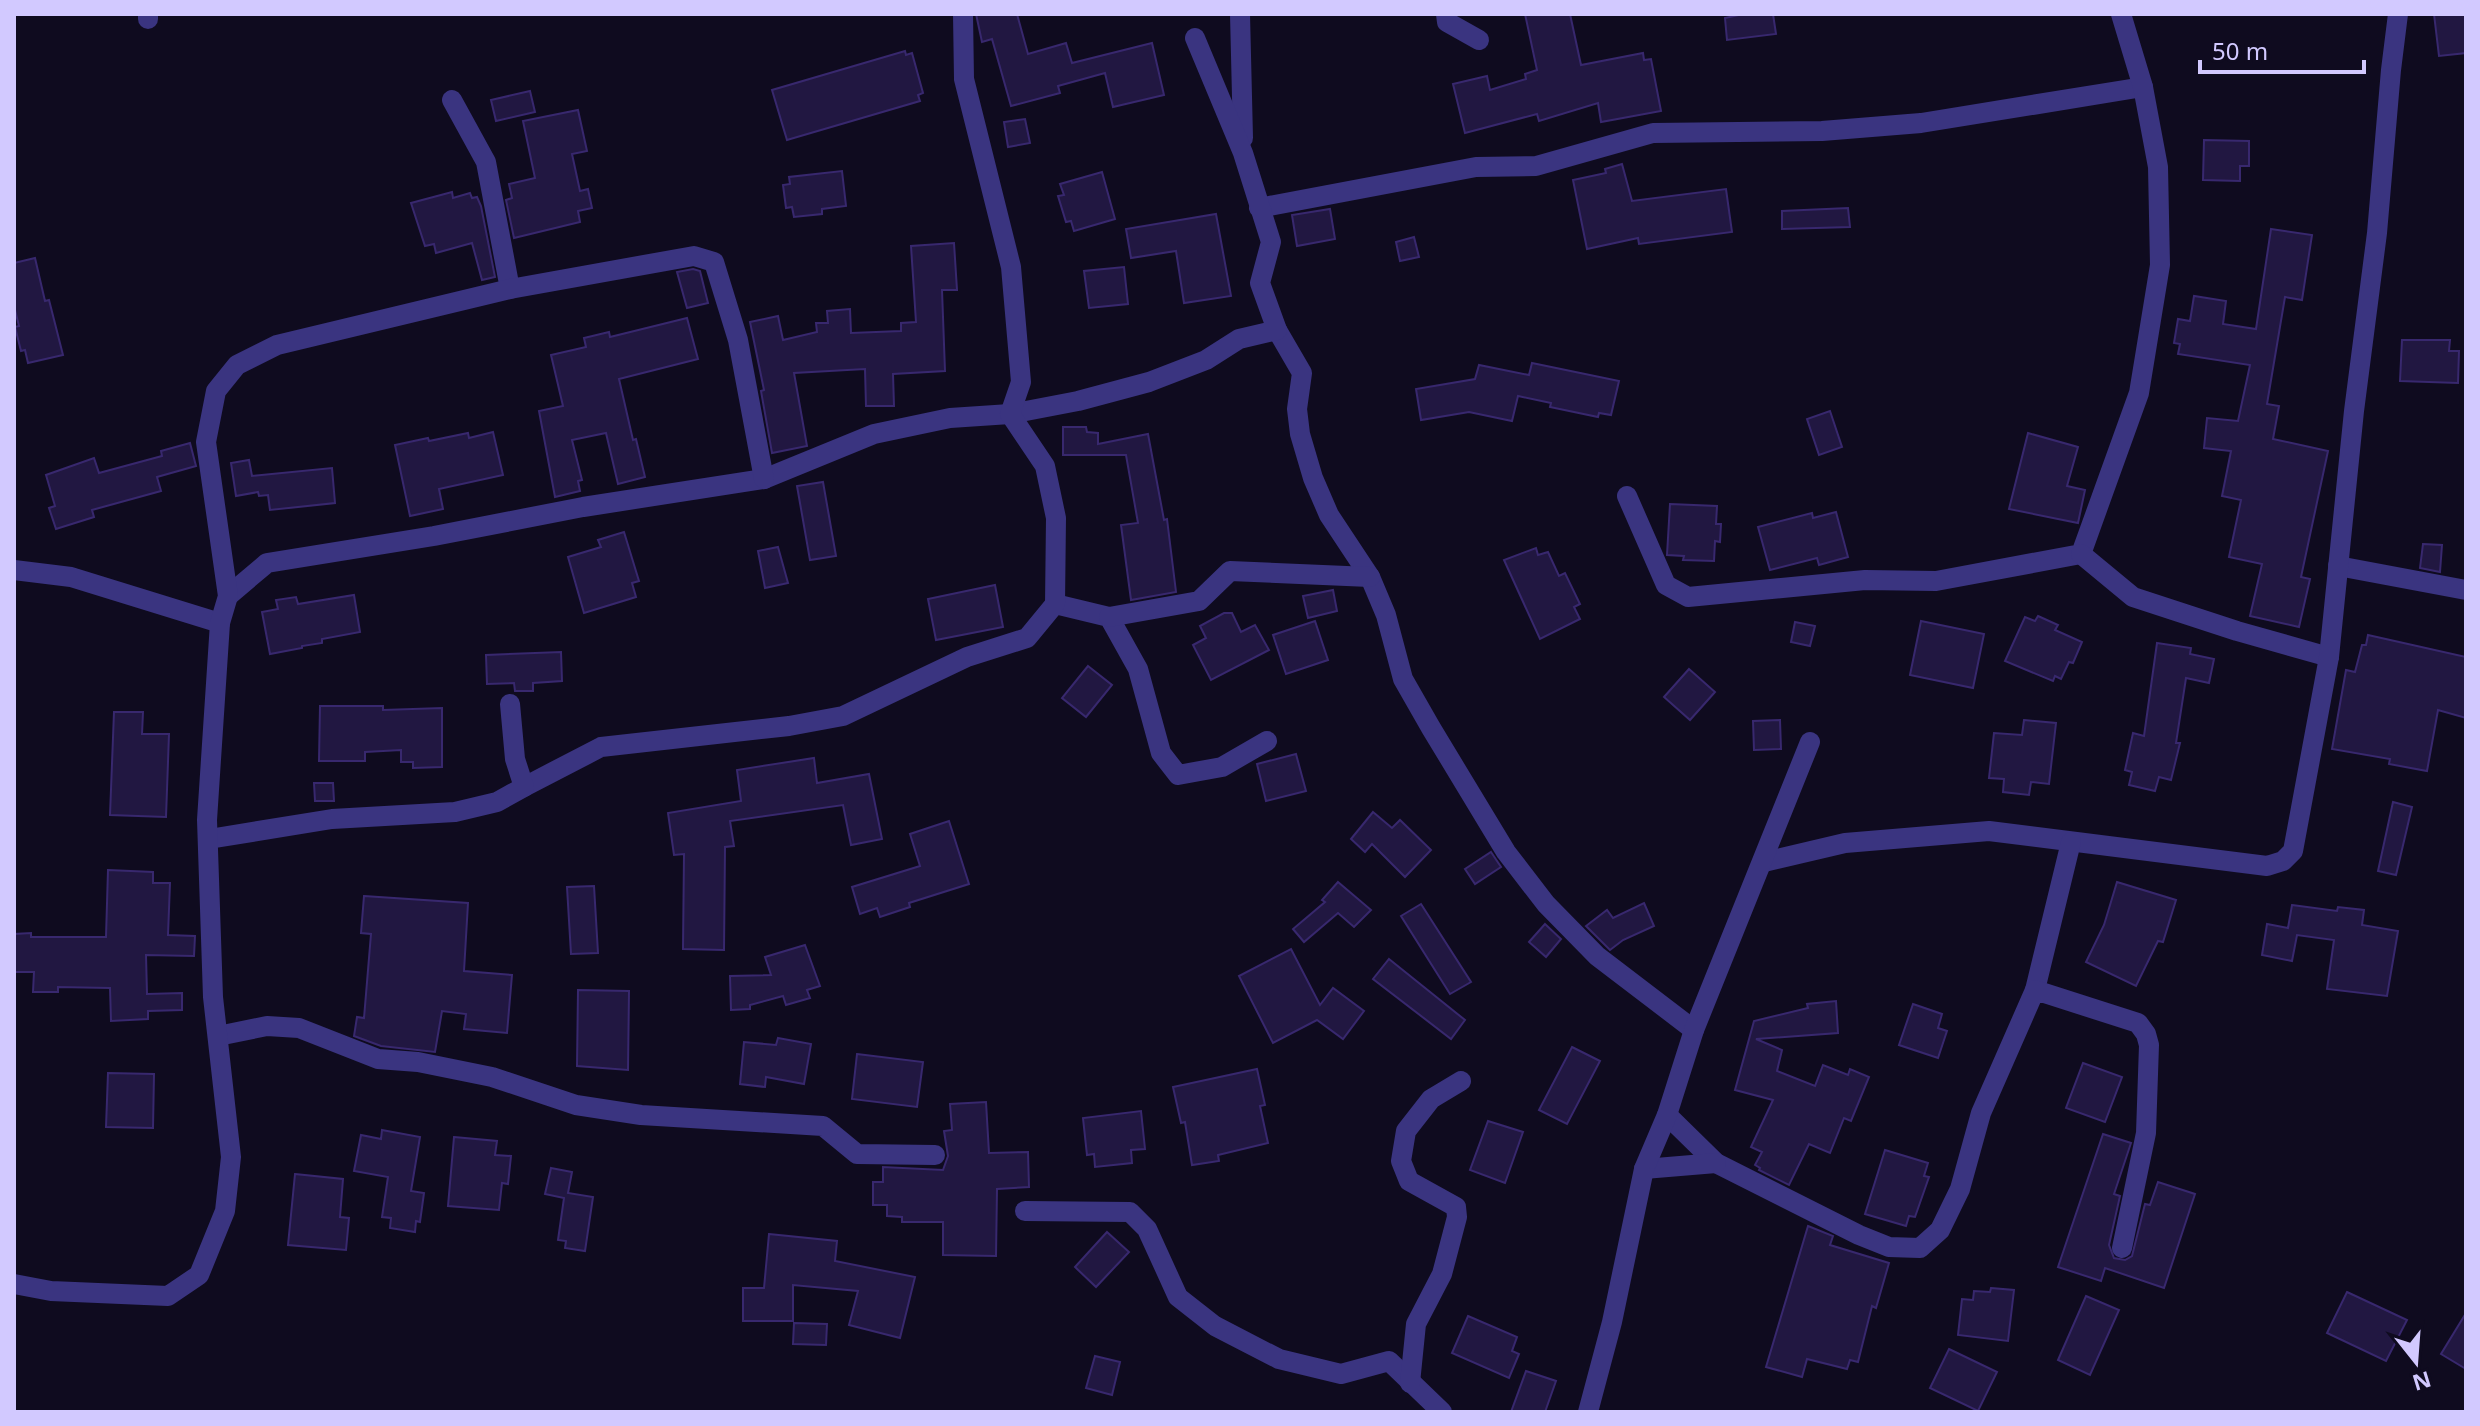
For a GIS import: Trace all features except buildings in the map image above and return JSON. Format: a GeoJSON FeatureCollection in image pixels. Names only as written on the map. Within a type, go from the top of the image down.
{"type":"FeatureCollection","features":[{"type":"Feature","properties":{"kind":"street"},"geometry":{"type":"LineString","coordinates":[[963,14],[964,79],[1011,267],[1021,382],[1010,414]]}},
{"type":"Feature","properties":{"kind":"street"},"geometry":{"type":"LineString","coordinates":[[1240,14],[1243,153]]}},
{"type":"Feature","properties":{"kind":"street"},"geometry":{"type":"LineString","coordinates":[[1446,14],[1447,22],[1479,40]]}},
{"type":"Feature","properties":{"kind":"street"},"geometry":{"type":"LineString","coordinates":[[2081,554],[2139,393],[2160,265],[2158,167],[2143,87],[2121,14]]}},
{"type":"Feature","properties":{"kind":"street"},"geometry":{"type":"LineString","coordinates":[[1764,862],[1845,843],[1989,831],[2267,866],[2283,861],[2293,851],[2329,657],[2354,411],[2377,233],[2398,14]]}},
{"type":"Feature","properties":{"kind":"street"},"geometry":{"type":"LineString","coordinates":[[1195,38],[1243,153],[1271,242],[1260,283],[1277,330],[1302,373],[1297,409],[1300,434],[1313,478],[1329,515],[1370,577],[1386,615],[1403,679],[1506,852],[1546,904],[1597,956],[1694,1030]]}},
{"type":"Feature","properties":{"kind":"street"},"geometry":{"type":"LineString","coordinates":[[1259,208],[1476,167],[1536,166],[1653,133],[1822,131],[1921,123],[2143,87]]}},
{"type":"Feature","properties":{"kind":"street"},"geometry":{"type":"LineString","coordinates":[[452,100],[486,162],[510,289]]}},
{"type":"Feature","properties":{"kind":"street"},"geometry":{"type":"LineString","coordinates":[[14,1284],[51,1291],[168,1296],[199,1275],[225,1211],[231,1157],[213,997],[207,820],[220,623],[228,596],[206,442],[216,391],[237,365],[277,345],[510,289],[694,256],[714,262],[738,340],[764,479]]}},
{"type":"Feature","properties":{"kind":"street"},"geometry":{"type":"LineString","coordinates":[[228,596],[267,563],[434,536],[583,507],[764,479],[874,434],[950,418],[1010,414],[1078,401],[1149,382],[1206,360],[1239,339],[1277,330]]}},
{"type":"Feature","properties":{"kind":"street"},"geometry":{"type":"LineString","coordinates":[[209,839],[332,819],[455,812],[497,802],[601,747],[789,726],[843,716],[967,657],[1027,638],[1055,604],[1056,518],[1045,466],[1010,414]]}},
{"type":"Feature","properties":{"kind":"street"},"geometry":{"type":"LineString","coordinates":[[1627,496],[1666,585],[1688,597],[1865,580],[1936,581],[2081,554]]}},
{"type":"Feature","properties":{"kind":"street"},"geometry":{"type":"LineString","coordinates":[[2081,554],[2133,597],[2329,657]]}},
{"type":"Feature","properties":{"kind":"street"},"geometry":{"type":"LineString","coordinates":[[2338,566],[2466,590]]}},
{"type":"Feature","properties":{"kind":"street"},"geometry":{"type":"LineString","coordinates":[[14,570],[71,577],[220,623]]}},
{"type":"Feature","properties":{"kind":"street"},"geometry":{"type":"LineString","coordinates":[[1055,604],[1109,617],[1199,601],[1230,571],[1370,577]]}},
{"type":"Feature","properties":{"kind":"street"},"geometry":{"type":"LineString","coordinates":[[1109,617],[1138,669],[1161,753],[1178,775],[1222,767],[1267,741]]}},
{"type":"Feature","properties":{"kind":"street"},"geometry":{"type":"LineString","coordinates":[[510,704],[515,759],[524,787]]}},
{"type":"Feature","properties":{"kind":"street"},"geometry":{"type":"LineString","coordinates":[[1588,1412],[1612,1322],[1644,1169],[1667,1115],[1694,1030],[1810,742]]}},
{"type":"Feature","properties":{"kind":"street"},"geometry":{"type":"LineString","coordinates":[[1667,1115],[1716,1163],[1859,1235],[1889,1247],[1920,1248],[1940,1230],[1960,1189],[1981,1113],[2035,990],[2071,842]]}},
{"type":"Feature","properties":{"kind":"street"},"geometry":{"type":"LineString","coordinates":[[2035,990],[2138,1023],[2146,1034],[2149,1045],[2146,1133],[2122,1248]]}},
{"type":"Feature","properties":{"kind":"street"},"geometry":{"type":"LineString","coordinates":[[218,1036],[267,1026],[299,1028],[378,1059],[418,1062],[492,1077],[576,1105],[641,1115],[823,1126],[857,1154],[935,1155]]}},
{"type":"Feature","properties":{"kind":"street"},"geometry":{"type":"LineString","coordinates":[[1410,1383],[1416,1324],[1442,1274],[1457,1217],[1456,1207],[1409,1181],[1401,1161],[1406,1131],[1431,1099],[1461,1081]]}},
{"type":"Feature","properties":{"kind":"street"},"geometry":{"type":"LineString","coordinates":[[1644,1169],[1716,1163]]}},
{"type":"Feature","properties":{"kind":"street"},"geometry":{"type":"LineString","coordinates":[[1025,1211],[1130,1212],[1147,1229],[1178,1297],[1215,1326],[1279,1359],[1341,1374],[1389,1361],[1442,1412]]}}]}
